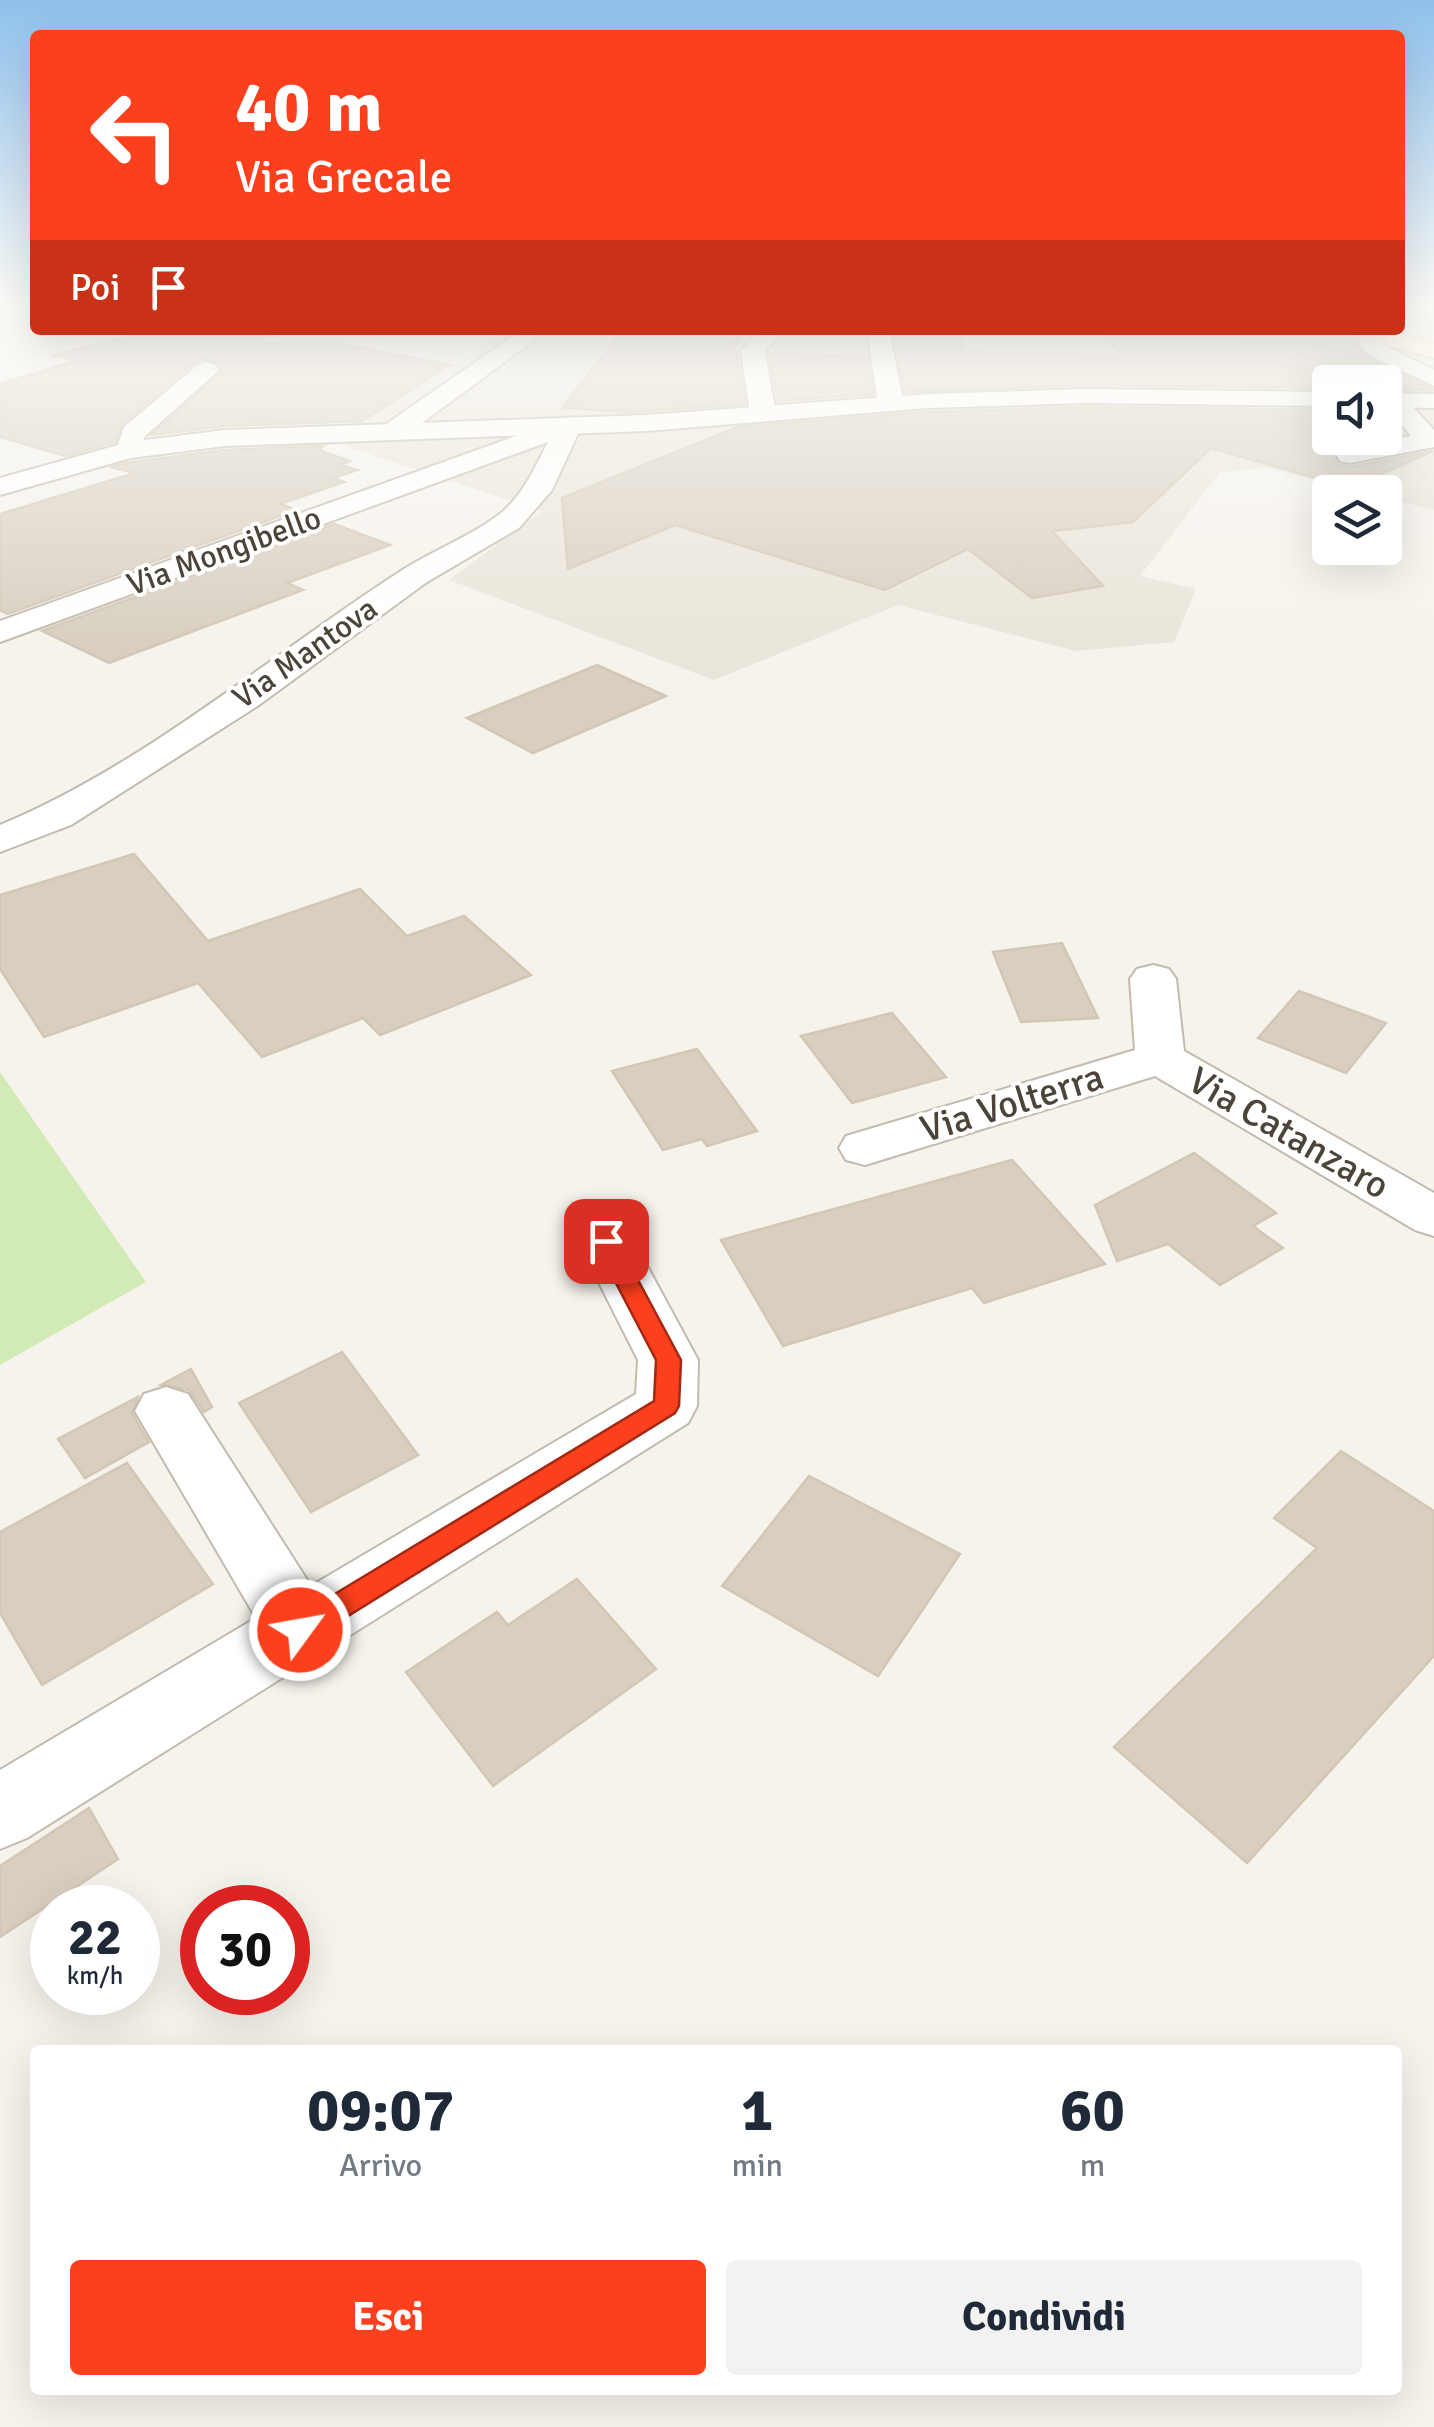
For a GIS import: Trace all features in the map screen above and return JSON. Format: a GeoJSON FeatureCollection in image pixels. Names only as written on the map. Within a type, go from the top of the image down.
{"type":"FeatureCollection","features":[{"type":"Feature","properties":{"kind":"street"},"geometry":{"type":"LineString","coordinates":[[129,450],[133,433],[149,419]]}},
{"type":"Feature","properties":{"kind":"street"},"geometry":{"type":"LineString","coordinates":[[394,431],[411,419]]}},
{"type":"Feature","properties":{"kind":"street"},"geometry":{"type":"LineString","coordinates":[[0,488],[129,450],[225,438],[670,419]]}},
{"type":"Feature","properties":{"kind":"street"},"geometry":{"type":"LineString","coordinates":[[1402,445],[1429,440],[1408,419]]}},
{"type":"Feature","properties":{"kind":"street","name":"Via Mongibello"},"geometry":{"type":"LineString","coordinates":[[0,632],[569,425]]}},
{"type":"Feature","properties":{"kind":"street","name":"Via Mantova"},"geometry":{"type":"LineString","coordinates":[[0,840],[57,816],[246,697],[416,575],[510,522],[538,490],[569,425]]}},
{"type":"Feature","properties":{"kind":"street","name":"Via Catanzaro"},"geometry":{"type":"LineString","coordinates":[[1152,980],[1160,1058],[1434,1217]]}},
{"type":"Feature","properties":{"kind":"street","name":"Via Volterra"},"geometry":{"type":"LineString","coordinates":[[865,1148],[1160,1058]]}},
{"type":"Feature","properties":{"kind":"street"},"geometry":{"type":"LineString","coordinates":[[0,1812],[666,1406],[668,1360],[606,1241]]}},
{"type":"Feature","properties":{"kind":"street"},"geometry":{"type":"LineString","coordinates":[[166,1411],[300,1630]]}},
{"type":"Feature","properties":{"kind":"shaded area"},"geometry":{"type":"Polygon","coordinates":[[[365,419],[1312,419],[1312,455],[1402,455],[1402,419],[1434,419],[1434,510],[1402,502],[1402,475],[1312,475],[1312,480],[1266,468],[1220,472],[1140,576],[1196,589],[1174,642],[1076,651],[898,605],[714,680],[449,580],[542,511],[330,441],[365,419]]]}},
{"type":"Feature","properties":{"kind":"green space"},"geometry":{"type":"Polygon","coordinates":[[[0,1072],[146,1282],[0,1365],[0,1072]]]}},
{"type":"Feature","properties":{"kind":"building"},"geometry":{"type":"Polygon","coordinates":[[[0,419],[128,419],[115,442],[65,456],[0,437],[0,419]]]}},
{"type":"Feature","properties":{"kind":"building"},"geometry":{"type":"Polygon","coordinates":[[[168,419],[365,419],[225,426],[151,435],[168,419]]]}},
{"type":"Feature","properties":{"kind":"building"},"geometry":{"type":"Polygon","coordinates":[[[836,419],[1312,419],[1312,455],[1335,455],[1339,465],[1351,467],[1433,451],[1379,475],[1312,477],[1211,448],[1133,522],[1052,531],[1103,586],[1032,598],[968,549],[885,590],[675,525],[568,569],[562,498],[738,427],[836,419]]]}},
{"type":"Feature","properties":{"kind":"building"},"geometry":{"type":"Polygon","coordinates":[[[323,446],[318,450],[350,461],[340,465],[357,470],[333,478],[344,482],[280,504],[297,510],[8,614],[0,610],[0,514],[135,473],[111,467],[132,462],[225,450],[323,446]]]}},
{"type":"Feature","properties":{"kind":"building"},"geometry":{"type":"Polygon","coordinates":[[[334,524],[390,545],[287,583],[303,590],[109,663],[42,631],[334,524]]]}},
{"type":"Feature","properties":{"kind":"building"},"geometry":{"type":"Polygon","coordinates":[[[597,665],[666,696],[533,753],[467,718],[597,665]]]}},
{"type":"Feature","properties":{"kind":"building"},"geometry":{"type":"Polygon","coordinates":[[[134,854],[208,941],[360,889],[407,936],[464,916],[531,975],[380,1035],[363,1018],[262,1057],[198,983],[44,1037],[0,969],[0,895],[134,854]]]}},
{"type":"Feature","properties":{"kind":"building"},"geometry":{"type":"Polygon","coordinates":[[[1062,943],[1098,1018],[1021,1022],[993,952],[1062,943]]]}},
{"type":"Feature","properties":{"kind":"building"},"geometry":{"type":"Polygon","coordinates":[[[1299,991],[1386,1023],[1346,1073],[1258,1038],[1299,991]]]}},
{"type":"Feature","properties":{"kind":"building"},"geometry":{"type":"Polygon","coordinates":[[[892,1013],[946,1077],[852,1103],[801,1036],[892,1013]]]}},
{"type":"Feature","properties":{"kind":"building"},"geometry":{"type":"Polygon","coordinates":[[[697,1049],[757,1131],[707,1146],[702,1139],[663,1150],[612,1071],[697,1049]]]}},
{"type":"Feature","properties":{"kind":"building"},"geometry":{"type":"Polygon","coordinates":[[[1194,1153],[1276,1213],[1253,1226],[1283,1248],[1220,1285],[1168,1244],[1117,1261],[1095,1205],[1194,1153]]]}},
{"type":"Feature","properties":{"kind":"building"},"geometry":{"type":"Polygon","coordinates":[[[1012,1160],[1105,1264],[984,1303],[972,1288],[783,1346],[721,1240],[1012,1160]]]}},
{"type":"Feature","properties":{"kind":"building"},"geometry":{"type":"Polygon","coordinates":[[[342,1352],[418,1455],[311,1512],[239,1403],[342,1352]]]}},
{"type":"Feature","properties":{"kind":"building"},"geometry":{"type":"Polygon","coordinates":[[[191,1369],[212,1407],[204,1412],[189,1390],[161,1385],[191,1369]]]}},
{"type":"Feature","properties":{"kind":"building"},"geometry":{"type":"Polygon","coordinates":[[[138,1397],[132,1413],[149,1442],[85,1478],[58,1439],[138,1397]]]}},
{"type":"Feature","properties":{"kind":"building"},"geometry":{"type":"Polygon","coordinates":[[[1341,1451],[1434,1511],[1434,1656],[1247,1863],[1114,1747],[1317,1548],[1274,1518],[1341,1451]]]}},
{"type":"Feature","properties":{"kind":"building"},"geometry":{"type":"Polygon","coordinates":[[[127,1463],[213,1584],[42,1685],[0,1613],[0,1532],[127,1463]]]}},
{"type":"Feature","properties":{"kind":"building"},"geometry":{"type":"Polygon","coordinates":[[[809,1476],[960,1554],[878,1676],[722,1586],[809,1476]]]}},
{"type":"Feature","properties":{"kind":"building"},"geometry":{"type":"Polygon","coordinates":[[[577,1579],[656,1669],[493,1786],[406,1672],[497,1612],[508,1625],[577,1579]]]}},
{"type":"Feature","properties":{"kind":"building"},"geometry":{"type":"Polygon","coordinates":[[[89,1808],[118,1859],[79,1885],[30,1885],[30,1917],[0,1937],[0,1866],[89,1808]]]}},
{"type":"Feature","properties":{"kind":"route"},"geometry":{"type":"LineString","coordinates":[[300,1630],[666,1406],[668,1360],[606,1241]]}}]}
